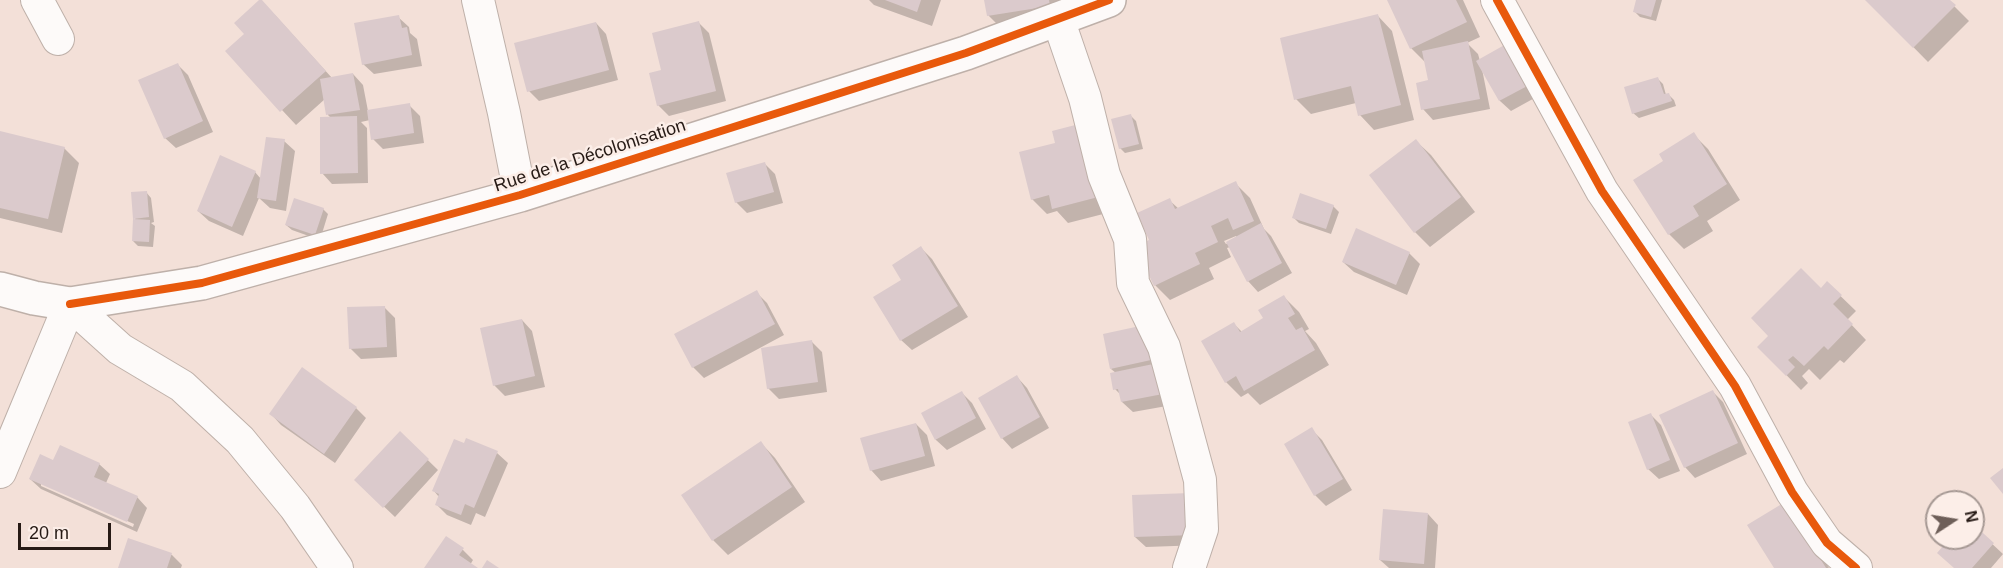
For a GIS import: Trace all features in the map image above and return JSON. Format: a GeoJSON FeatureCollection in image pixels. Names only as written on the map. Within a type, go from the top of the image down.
{"type":"FeatureCollection","features":[{"type":"Feature","properties":{"kind":"street"},"geometry":{"type":"LineString","coordinates":[[37,0],[58,39]]}},
{"type":"Feature","properties":{"kind":"street"},"geometry":{"type":"LineString","coordinates":[[478,0],[520,195]]}},
{"type":"Feature","properties":{"kind":"street","name":"Rue de la Décolonisation"},"geometry":{"type":"LineString","coordinates":[[0,289],[70,304],[202,283],[520,195],[966,53],[1109,0]]}},
{"type":"Feature","properties":{"kind":"street"},"geometry":{"type":"LineString","coordinates":[[1497,0],[1602,191],[1735,386],[1792,492],[1827,543],[1856,568]]}},
{"type":"Feature","properties":{"kind":"street"},"geometry":{"type":"LineString","coordinates":[[1058,19],[1085,98],[1104,175],[1130,239],[1133,283],[1164,347],[1200,480],[1202,529],[1189,568]]}},
{"type":"Feature","properties":{"kind":"street"},"geometry":{"type":"LineString","coordinates":[[0,472],[70,304],[120,349],[182,386],[240,440],[295,507],[337,568]]}},
{"type":"Feature","properties":{"kind":"building"},"geometry":{"type":"Polygon","coordinates":[[[259,0],[262,0],[326,71],[280,112],[225,51],[244,34],[234,23],[259,0]]]}},
{"type":"Feature","properties":{"kind":"building"},"geometry":{"type":"Polygon","coordinates":[[[885,0],[921,0],[917,12],[885,0]]]}},
{"type":"Feature","properties":{"kind":"building"},"geometry":{"type":"Polygon","coordinates":[[[984,0],[1049,0],[1050,6],[987,16],[984,0]]]}},
{"type":"Feature","properties":{"kind":"building"},"geometry":{"type":"Polygon","coordinates":[[[1387,0],[1456,0],[1467,22],[1410,49],[1387,0]]]}},
{"type":"Feature","properties":{"kind":"building"},"geometry":{"type":"Polygon","coordinates":[[[1636,0],[1656,0],[1651,17],[1633,12],[1636,0]]]}},
{"type":"Feature","properties":{"kind":"building"},"geometry":{"type":"Polygon","coordinates":[[[1865,0],[1950,0],[1956,5],[1913,48],[1865,0]]]}},
{"type":"Feature","properties":{"kind":"building"},"geometry":{"type":"Polygon","coordinates":[[[1378,14],[1401,105],[1358,116],[1351,86],[1294,100],[1280,38],[1378,14]]]}},
{"type":"Feature","properties":{"kind":"building"},"geometry":{"type":"Polygon","coordinates":[[[399,15],[402,28],[407,27],[412,55],[362,65],[354,23],[399,15]]]}},
{"type":"Feature","properties":{"kind":"building"},"geometry":{"type":"Polygon","coordinates":[[[699,21],[716,91],[657,106],[649,73],[661,70],[652,33],[699,21]]]}},
{"type":"Feature","properties":{"kind":"building"},"geometry":{"type":"Polygon","coordinates":[[[596,22],[609,70],[527,92],[514,43],[596,22]]]}},
{"type":"Feature","properties":{"kind":"building"},"geometry":{"type":"Polygon","coordinates":[[[1468,41],[1480,99],[1421,110],[1416,83],[1428,80],[1422,51],[1468,41]]]}},
{"type":"Feature","properties":{"kind":"building"},"geometry":{"type":"Polygon","coordinates":[[[1508,43],[1531,84],[1499,101],[1476,61],[1508,43]]]}},
{"type":"Feature","properties":{"kind":"building"},"geometry":{"type":"Polygon","coordinates":[[[178,63],[203,121],[164,139],[138,80],[178,63]]]}},
{"type":"Feature","properties":{"kind":"building"},"geometry":{"type":"Polygon","coordinates":[[[353,73],[360,110],[326,115],[320,79],[353,73]]]}},
{"type":"Feature","properties":{"kind":"building"},"geometry":{"type":"Polygon","coordinates":[[[1658,77],[1664,94],[1669,93],[1672,101],[1632,114],[1624,87],[1658,77]]]}},
{"type":"Feature","properties":{"kind":"building"},"geometry":{"type":"Polygon","coordinates":[[[410,103],[414,133],[371,140],[367,110],[410,103]]]}},
{"type":"Feature","properties":{"kind":"building"},"geometry":{"type":"Polygon","coordinates":[[[1131,114],[1139,144],[1119,149],[1111,119],[1131,114]]]}},
{"type":"Feature","properties":{"kind":"building"},"geometry":{"type":"Polygon","coordinates":[[[357,116],[358,173],[320,174],[320,117],[357,116]]]}},
{"type":"Feature","properties":{"kind":"building"},"geometry":{"type":"Polygon","coordinates":[[[1083,123],[1102,196],[1052,209],[1049,195],[1031,200],[1019,152],[1055,143],[1052,131],[1083,123]]]}},
{"type":"Feature","properties":{"kind":"building"},"geometry":{"type":"Polygon","coordinates":[[[0,131],[65,147],[48,219],[0,208],[0,131]]]}},
{"type":"Feature","properties":{"kind":"building"},"geometry":{"type":"Polygon","coordinates":[[[1694,132],[1727,184],[1693,206],[1699,216],[1668,235],[1633,180],[1663,161],[1659,154],[1694,132]]]}},
{"type":"Feature","properties":{"kind":"building"},"geometry":{"type":"Polygon","coordinates":[[[266,137],[285,139],[276,201],[257,198],[266,137]]]}},
{"type":"Feature","properties":{"kind":"building"},"geometry":{"type":"Polygon","coordinates":[[[1416,139],[1461,197],[1414,233],[1369,175],[1416,139]]]}},
{"type":"Feature","properties":{"kind":"building"},"geometry":{"type":"Polygon","coordinates":[[[220,155],[256,171],[232,227],[197,211],[220,155]]]}},
{"type":"Feature","properties":{"kind":"building"},"geometry":{"type":"Polygon","coordinates":[[[765,162],[774,192],[735,203],[726,173],[765,162]]]}},
{"type":"Feature","properties":{"kind":"building"},"geometry":{"type":"Polygon","coordinates":[[[1236,181],[1254,221],[1233,230],[1228,218],[1211,226],[1218,242],[1195,253],[1200,264],[1154,286],[1135,246],[1149,240],[1137,213],[1170,198],[1175,209],[1236,181]]]}},
{"type":"Feature","properties":{"kind":"building"},"geometry":{"type":"Polygon","coordinates":[[[147,191],[149,217],[133,219],[131,192],[147,191]]]}},
{"type":"Feature","properties":{"kind":"building"},"geometry":{"type":"Polygon","coordinates":[[[1300,193],[1334,205],[1326,229],[1292,218],[1300,193]]]}},
{"type":"Feature","properties":{"kind":"building"},"geometry":{"type":"Polygon","coordinates":[[[294,198],[324,208],[315,235],[285,225],[294,198]]]}},
{"type":"Feature","properties":{"kind":"building"},"geometry":{"type":"Polygon","coordinates":[[[133,219],[150,220],[149,242],[132,241],[133,219]]]}},
{"type":"Feature","properties":{"kind":"building"},"geometry":{"type":"Polygon","coordinates":[[[1261,223],[1282,263],[1247,282],[1226,242],[1261,223]]]}},
{"type":"Feature","properties":{"kind":"building"},"geometry":{"type":"Polygon","coordinates":[[[1356,228],[1410,252],[1396,285],[1342,262],[1356,228]]]}},
{"type":"Feature","properties":{"kind":"building"},"geometry":{"type":"Polygon","coordinates":[[[921,246],[958,306],[900,341],[873,297],[901,280],[892,265],[921,246]]]}},
{"type":"Feature","properties":{"kind":"building"},"geometry":{"type":"Polygon","coordinates":[[[1801,268],[1821,288],[1827,281],[1842,295],[1833,304],[1853,324],[1828,350],[1824,346],[1804,366],[1793,356],[1788,360],[1795,367],[1786,376],[1757,347],[1768,336],[1751,318],[1801,268]]]}},
{"type":"Feature","properties":{"kind":"building"},"geometry":{"type":"Polygon","coordinates":[[[757,290],[775,324],[692,368],[674,334],[757,290]]]}},
{"type":"Feature","properties":{"kind":"building"},"geometry":{"type":"Polygon","coordinates":[[[1284,295],[1295,314],[1288,318],[1296,330],[1302,327],[1315,350],[1244,391],[1236,376],[1225,383],[1201,341],[1234,322],[1240,332],[1263,318],[1258,310],[1284,295]]]}},
{"type":"Feature","properties":{"kind":"building"},"geometry":{"type":"Polygon","coordinates":[[[385,306],[387,347],[349,349],[347,307],[385,306]]]}},
{"type":"Feature","properties":{"kind":"building"},"geometry":{"type":"Polygon","coordinates":[[[522,319],[535,376],[493,386],[480,328],[522,319]]]}},
{"type":"Feature","properties":{"kind":"building"},"geometry":{"type":"Polygon","coordinates":[[[1140,326],[1160,358],[1110,369],[1103,334],[1140,326]]]}},
{"type":"Feature","properties":{"kind":"building"},"geometry":{"type":"Polygon","coordinates":[[[812,340],[818,382],[767,389],[761,348],[812,340]]]}},
{"type":"Feature","properties":{"kind":"building"},"geometry":{"type":"Polygon","coordinates":[[[1163,362],[1168,393],[1121,402],[1118,389],[1113,390],[1110,373],[1163,362]]]}},
{"type":"Feature","properties":{"kind":"building"},"geometry":{"type":"Polygon","coordinates":[[[302,367],[357,407],[324,454],[269,414],[302,367]]]}},
{"type":"Feature","properties":{"kind":"building"},"geometry":{"type":"Polygon","coordinates":[[[1017,375],[1040,417],[1001,439],[978,398],[1017,375]]]}},
{"type":"Feature","properties":{"kind":"building"},"geometry":{"type":"Polygon","coordinates":[[[1713,390],[1738,443],[1684,468],[1659,415],[1713,390]]]}},
{"type":"Feature","properties":{"kind":"building"},"geometry":{"type":"Polygon","coordinates":[[[962,391],[976,418],[935,440],[921,413],[962,391]]]}},
{"type":"Feature","properties":{"kind":"building"},"geometry":{"type":"Polygon","coordinates":[[[1651,413],[1670,460],[1647,470],[1628,422],[1651,413]]]}},
{"type":"Feature","properties":{"kind":"building"},"geometry":{"type":"Polygon","coordinates":[[[916,423],[925,456],[870,471],[860,438],[916,423]]]}},
{"type":"Feature","properties":{"kind":"building"},"geometry":{"type":"Polygon","coordinates":[[[1312,427],[1343,479],[1314,496],[1284,444],[1312,427]]]}},
{"type":"Feature","properties":{"kind":"building"},"geometry":{"type":"Polygon","coordinates":[[[400,431],[429,459],[383,508],[354,480],[400,431]]]}},
{"type":"Feature","properties":{"kind":"building"},"geometry":{"type":"Polygon","coordinates":[[[466,438],[498,451],[474,508],[465,504],[461,515],[435,505],[439,494],[432,491],[454,439],[464,443],[466,438]]]}},
{"type":"Feature","properties":{"kind":"building"},"geometry":{"type":"Polygon","coordinates":[[[761,441],[792,487],[712,541],[681,495],[761,441]]]}},
{"type":"Feature","properties":{"kind":"building"},"geometry":{"type":"Polygon","coordinates":[[[60,445],[100,463],[94,477],[138,496],[127,522],[29,479],[40,454],[53,460],[60,445]]]}},
{"type":"Feature","properties":{"kind":"building"},"geometry":{"type":"Polygon","coordinates":[[[2003,468],[2003,494],[1990,478],[2003,468]]]}},
{"type":"Feature","properties":{"kind":"building"},"geometry":{"type":"Polygon","coordinates":[[[1191,493],[1193,535],[1134,537],[1132,495],[1191,493]]]}},
{"type":"Feature","properties":{"kind":"building"},"geometry":{"type":"Polygon","coordinates":[[[1785,502],[1826,568],[1774,568],[1747,525],[1785,502]]]}},
{"type":"Feature","properties":{"kind":"building"},"geometry":{"type":"Polygon","coordinates":[[[1383,509],[1428,513],[1424,564],[1379,560],[1383,509]]]}},
{"type":"Feature","properties":{"kind":"building"},"geometry":{"type":"Polygon","coordinates":[[[1985,535],[1994,543],[1972,568],[1954,568],[1937,553],[1940,550],[1985,550],[1985,535]]]}},
{"type":"Feature","properties":{"kind":"building"},"geometry":{"type":"Polygon","coordinates":[[[446,536],[464,548],[459,555],[478,568],[424,568],[446,536]]]}},
{"type":"Feature","properties":{"kind":"building"},"geometry":{"type":"Polygon","coordinates":[[[128,538],[172,553],[167,568],[118,568],[128,538]]]}},
{"type":"Feature","properties":{"kind":"building"},"geometry":{"type":"Polygon","coordinates":[[[487,560],[499,568],[482,568],[487,560]]]}},
{"type":"Feature","properties":{"kind":"cycle path"},"geometry":{"type":"LineString","coordinates":[[70,304],[202,283],[520,195],[966,53],[1109,0]]}},
{"type":"Feature","properties":{"kind":"cycle path"},"geometry":{"type":"LineString","coordinates":[[1497,0],[1602,191],[1735,386],[1792,492],[1827,543],[1856,568]]}}]}
